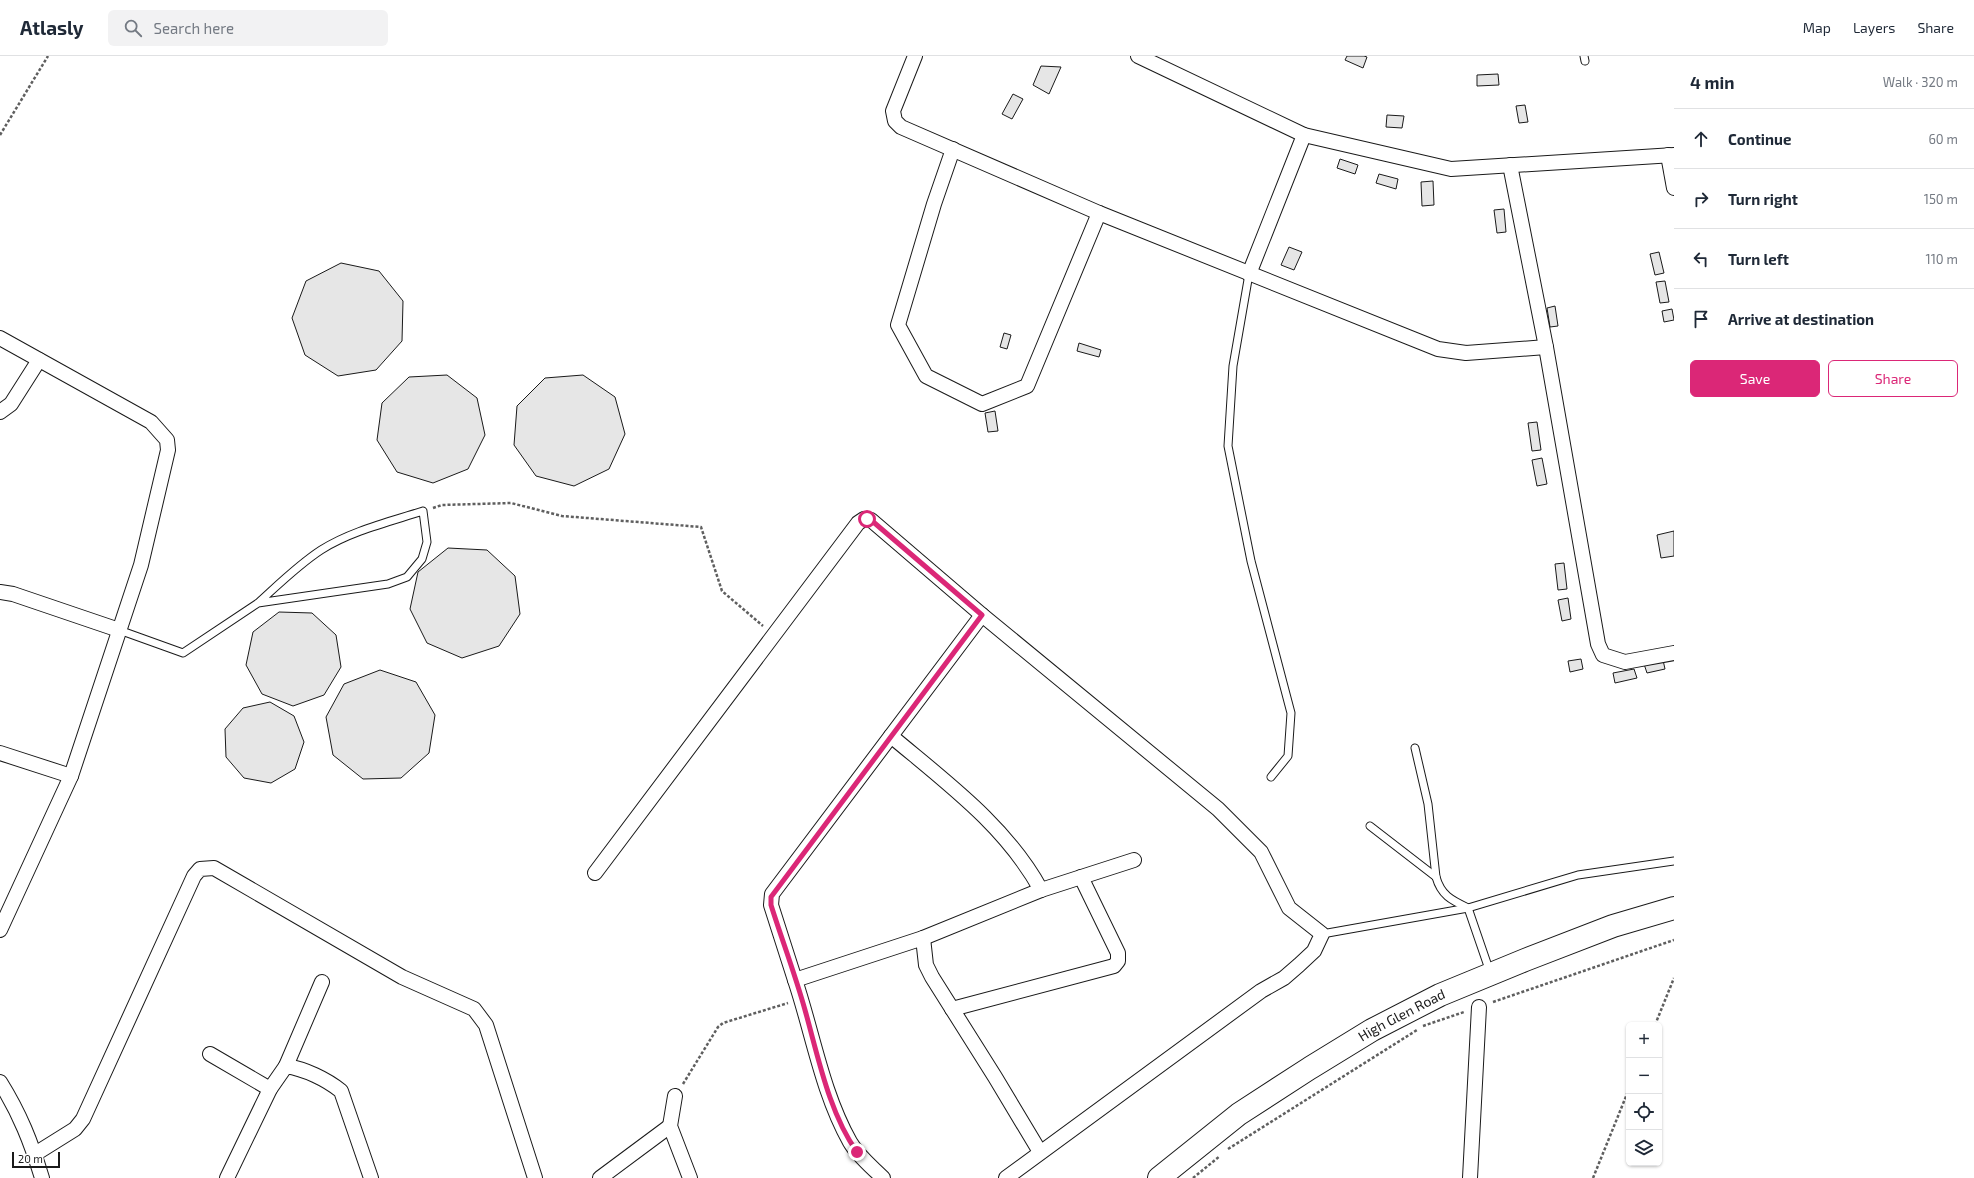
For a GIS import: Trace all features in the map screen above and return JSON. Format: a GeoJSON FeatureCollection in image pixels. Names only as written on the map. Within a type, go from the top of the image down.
{"type":"FeatureCollection","features":[{"type":"Feature","properties":{"kind":"main road","name":"High Glen Road"},"geometry":{"type":"LineString","coordinates":[[1160,1178],[1239,1114],[1372,1030],[1440,995],[1491,974],[1613,926],[1674,908]]}},
{"type":"Feature","properties":{"kind":"street"},"geometry":{"type":"LineString","coordinates":[[915,56],[893,112],[895,121],[901,127],[1099,213],[1449,352],[1466,354],[1546,347]]}},
{"type":"Feature","properties":{"kind":"street"},"geometry":{"type":"LineString","coordinates":[[1138,56],[1304,135],[1452,169],[1671,155],[1674,188]]}},
{"type":"Feature","properties":{"kind":"street"},"geometry":{"type":"LineString","coordinates":[[1250,274],[1304,135]]}},
{"type":"Feature","properties":{"kind":"street"},"geometry":{"type":"LineString","coordinates":[[954,149],[934,204],[898,325],[926,376],[982,404],[1027,386],[1099,213]]}},
{"type":"Feature","properties":{"kind":"street"},"geometry":{"type":"LineString","coordinates":[[1510,165],[1546,347],[1598,644],[1603,655],[1626,662],[1674,653]]}},
{"type":"Feature","properties":{"kind":"street"},"geometry":{"type":"LineString","coordinates":[[0,338],[151,422],[167,440],[167,458],[141,565],[71,776],[0,928]]}},
{"type":"Feature","properties":{"kind":"street"},"geometry":{"type":"LineString","coordinates":[[0,412],[11,404],[39,360]]}},
{"type":"Feature","properties":{"kind":"street"},"geometry":{"type":"LineString","coordinates":[[595,873],[858,523],[864,519],[871,520],[982,615],[1218,809],[1261,852],[1288,908],[1322,934],[1314,952],[1284,978],[1261,991],[1006,1178]]}},
{"type":"Feature","properties":{"kind":"street"},"geometry":{"type":"LineString","coordinates":[[0,592],[13,594],[119,630]]}},
{"type":"Feature","properties":{"kind":"street"},"geometry":{"type":"LineString","coordinates":[[883,1178],[850,1143],[828,1091],[802,999],[771,905],[772,894],[982,615]]}},
{"type":"Feature","properties":{"kind":"street"},"geometry":{"type":"LineString","coordinates":[[891,736],[990,821],[1011,843],[1029,867],[1041,890]]}},
{"type":"Feature","properties":{"kind":"street"},"geometry":{"type":"LineString","coordinates":[[0,753],[71,776]]}},
{"type":"Feature","properties":{"kind":"street"},"geometry":{"type":"LineString","coordinates":[[795,980],[923,938],[1041,890],[1134,860]]}},
{"type":"Feature","properties":{"kind":"street"},"geometry":{"type":"LineString","coordinates":[[35,1154],[75,1129],[83,1119],[194,876],[200,869],[210,867],[402,977],[474,1009],[486,1025],[535,1178]]}},
{"type":"Feature","properties":{"kind":"street"},"geometry":{"type":"LineString","coordinates":[[952,1009],[1114,966],[1118,961],[1118,953],[1081,877]]}},
{"type":"Feature","properties":{"kind":"street"},"geometry":{"type":"LineString","coordinates":[[923,938],[926,965],[932,977],[996,1077],[1040,1152]]}},
{"type":"Feature","properties":{"kind":"street"},"geometry":{"type":"LineString","coordinates":[[227,1178],[270,1089],[286,1066],[322,982]]}},
{"type":"Feature","properties":{"kind":"street"},"geometry":{"type":"LineString","coordinates":[[1470,1178],[1479,1007]]}},
{"type":"Feature","properties":{"kind":"street"},"geometry":{"type":"LineString","coordinates":[[210,1054],[270,1089]]}},
{"type":"Feature","properties":{"kind":"street"},"geometry":{"type":"LineString","coordinates":[[286,1066],[296,1068],[333,1085],[341,1091],[371,1178]]}},
{"type":"Feature","properties":{"kind":"street"},"geometry":{"type":"LineString","coordinates":[[0,1082],[16,1107],[35,1154],[42,1178]]}},
{"type":"Feature","properties":{"kind":"street"},"geometry":{"type":"LineString","coordinates":[[676,1096],[670,1126],[690,1178]]}},
{"type":"Feature","properties":{"kind":"street"},"geometry":{"type":"LineString","coordinates":[[600,1178],[670,1126]]}},
{"type":"Feature","properties":{"kind":"lane"},"geometry":{"type":"LineString","coordinates":[[1250,274],[1233,366],[1228,446],[1251,561],[1291,713],[1288,756],[1271,777]]}},
{"type":"Feature","properties":{"kind":"lane"},"geometry":{"type":"LineString","coordinates":[[119,630],[183,653],[258,603],[297,568],[322,550],[353,535],[423,511],[427,542],[422,559],[407,577],[388,584],[258,603]]}},
{"type":"Feature","properties":{"kind":"lane"},"geometry":{"type":"LineString","coordinates":[[1415,748],[1428,804],[1436,877],[1439,888],[1447,898],[1468,908],[1491,974]]}},
{"type":"Feature","properties":{"kind":"lane"},"geometry":{"type":"LineString","coordinates":[[1370,826],[1436,877]]}},
{"type":"Feature","properties":{"kind":"lane"},"geometry":{"type":"LineString","coordinates":[[1322,934],[1468,908],[1578,875],[1674,860]]}},
{"type":"Feature","properties":{"kind":"path"},"geometry":{"type":"LineString","coordinates":[[0,135],[48,56]]}},
{"type":"Feature","properties":{"kind":"path"},"geometry":{"type":"LineString","coordinates":[[423,511],[442,505],[510,503],[562,516],[701,527],[722,591],[774,635]]}},
{"type":"Feature","properties":{"kind":"path"},"geometry":{"type":"LineString","coordinates":[[1193,1178],[1228,1149],[1421,1027],[1674,940]]}},
{"type":"Feature","properties":{"kind":"path"},"geometry":{"type":"LineString","coordinates":[[1656,1022],[1674,978]]}},
{"type":"Feature","properties":{"kind":"path"},"geometry":{"type":"LineString","coordinates":[[676,1096],[718,1027],[723,1023],[802,999]]}},
{"type":"Feature","properties":{"kind":"path"},"geometry":{"type":"LineString","coordinates":[[1593,1178],[1627,1094]]}},
{"type":"Feature","properties":{"kind":"building"},"geometry":{"type":"Polygon","coordinates":[[[1347,56],[1367,57],[1363,68],[1345,60],[1347,56]]]}},
{"type":"Feature","properties":{"kind":"building"},"geometry":{"type":"Polygon","coordinates":[[[1041,66],[1061,67],[1049,94],[1033,85],[1041,66]]]}},
{"type":"Feature","properties":{"kind":"building"},"geometry":{"type":"Polygon","coordinates":[[[1498,74],[1499,85],[1477,86],[1477,75],[1498,74]]]}},
{"type":"Feature","properties":{"kind":"building"},"geometry":{"type":"Polygon","coordinates":[[[1013,94],[1023,99],[1012,119],[1002,114],[1013,94]]]}},
{"type":"Feature","properties":{"kind":"building"},"geometry":{"type":"Polygon","coordinates":[[[1525,105],[1528,122],[1519,123],[1516,106],[1525,105]]]}},
{"type":"Feature","properties":{"kind":"building"},"geometry":{"type":"Polygon","coordinates":[[[1387,115],[1404,116],[1402,128],[1386,127],[1387,115]]]}},
{"type":"Feature","properties":{"kind":"building"},"geometry":{"type":"Polygon","coordinates":[[[1340,159],[1358,165],[1355,174],[1337,168],[1340,159]]]}},
{"type":"Feature","properties":{"kind":"building"},"geometry":{"type":"Polygon","coordinates":[[[1379,174],[1398,179],[1396,189],[1376,183],[1379,174]]]}},
{"type":"Feature","properties":{"kind":"building"},"geometry":{"type":"Polygon","coordinates":[[[1433,181],[1434,205],[1422,206],[1421,182],[1433,181]]]}},
{"type":"Feature","properties":{"kind":"building"},"geometry":{"type":"Polygon","coordinates":[[[1504,209],[1506,232],[1497,233],[1494,210],[1504,209]]]}},
{"type":"Feature","properties":{"kind":"building"},"geometry":{"type":"Polygon","coordinates":[[[1289,247],[1302,252],[1294,270],[1281,265],[1289,247]]]}},
{"type":"Feature","properties":{"kind":"building"},"geometry":{"type":"Polygon","coordinates":[[[1659,252],[1664,273],[1655,275],[1650,254],[1659,252]]]}},
{"type":"Feature","properties":{"kind":"building"},"geometry":{"type":"Polygon","coordinates":[[[341,263],[379,271],[403,301],[402,341],[376,370],[338,376],[305,355],[292,318],[306,281],[341,263]]]}},
{"type":"Feature","properties":{"kind":"building"},"geometry":{"type":"Polygon","coordinates":[[[1665,281],[1669,302],[1660,303],[1656,282],[1665,281]]]}},
{"type":"Feature","properties":{"kind":"building"},"geometry":{"type":"Polygon","coordinates":[[[1555,306],[1558,326],[1550,327],[1547,308],[1555,306]]]}},
{"type":"Feature","properties":{"kind":"building"},"geometry":{"type":"Polygon","coordinates":[[[1672,309],[1674,320],[1664,322],[1662,311],[1672,309]]]}},
{"type":"Feature","properties":{"kind":"building"},"geometry":{"type":"Polygon","coordinates":[[[1004,333],[1011,335],[1007,349],[1000,347],[1004,333]]]}},
{"type":"Feature","properties":{"kind":"building"},"geometry":{"type":"Polygon","coordinates":[[[1079,343],[1101,350],[1099,357],[1077,351],[1079,343]]]}},
{"type":"Feature","properties":{"kind":"building"},"geometry":{"type":"Polygon","coordinates":[[[447,375],[477,398],[485,435],[468,469],[433,483],[397,472],[377,440],[382,403],[409,377],[447,375]]]}},
{"type":"Feature","properties":{"kind":"building"},"geometry":{"type":"Polygon","coordinates":[[[583,375],[615,397],[625,434],[609,469],[574,486],[536,476],[514,445],[517,406],[545,378],[583,375]]]}},
{"type":"Feature","properties":{"kind":"building"},"geometry":{"type":"Polygon","coordinates":[[[995,411],[998,431],[988,432],[985,413],[995,411]]]}},
{"type":"Feature","properties":{"kind":"building"},"geometry":{"type":"Polygon","coordinates":[[[1537,422],[1541,450],[1532,451],[1528,423],[1537,422]]]}},
{"type":"Feature","properties":{"kind":"building"},"geometry":{"type":"Polygon","coordinates":[[[1542,458],[1547,484],[1537,486],[1532,460],[1542,458]]]}},
{"type":"Feature","properties":{"kind":"building"},"geometry":{"type":"Polygon","coordinates":[[[1674,531],[1674,556],[1661,558],[1657,535],[1674,531]]]}},
{"type":"Feature","properties":{"kind":"building"},"geometry":{"type":"Polygon","coordinates":[[[448,548],[487,550],[515,576],[520,614],[499,646],[462,658],[427,643],[410,609],[418,572],[448,548]]]}},
{"type":"Feature","properties":{"kind":"building"},"geometry":{"type":"Polygon","coordinates":[[[1564,563],[1567,589],[1558,590],[1555,564],[1564,563]]]}},
{"type":"Feature","properties":{"kind":"building"},"geometry":{"type":"Polygon","coordinates":[[[1568,598],[1571,619],[1562,621],[1558,600],[1568,598]]]}},
{"type":"Feature","properties":{"kind":"building"},"geometry":{"type":"Polygon","coordinates":[[[279,612],[312,613],[336,635],[341,667],[324,695],[293,706],[262,694],[246,665],[253,632],[279,612]]]}},
{"type":"Feature","properties":{"kind":"building"},"geometry":{"type":"Polygon","coordinates":[[[1581,659],[1583,669],[1570,672],[1568,661],[1581,659]]]}},
{"type":"Feature","properties":{"kind":"building"},"geometry":{"type":"Polygon","coordinates":[[[1663,660],[1665,669],[1647,673],[1644,664],[1663,660]]]}},
{"type":"Feature","properties":{"kind":"building"},"geometry":{"type":"Polygon","coordinates":[[[1634,669],[1637,678],[1615,683],[1613,673],[1634,669]]]}},
{"type":"Feature","properties":{"kind":"building"},"geometry":{"type":"Polygon","coordinates":[[[380,670],[416,682],[435,715],[429,753],[401,778],[363,779],[333,755],[326,717],[344,684],[380,670]]]}},
{"type":"Feature","properties":{"kind":"building"},"geometry":{"type":"Polygon","coordinates":[[[270,702],[294,716],[304,742],[295,769],[271,783],[244,778],[226,757],[225,729],[243,708],[270,702]]]}},
{"type":"Feature","properties":{"kind":"route"},"geometry":{"type":"LineString","coordinates":[[857,1152],[850,1143],[828,1091],[805,1008],[771,905],[771,897],[982,615],[871,520],[867,519]]}}]}
